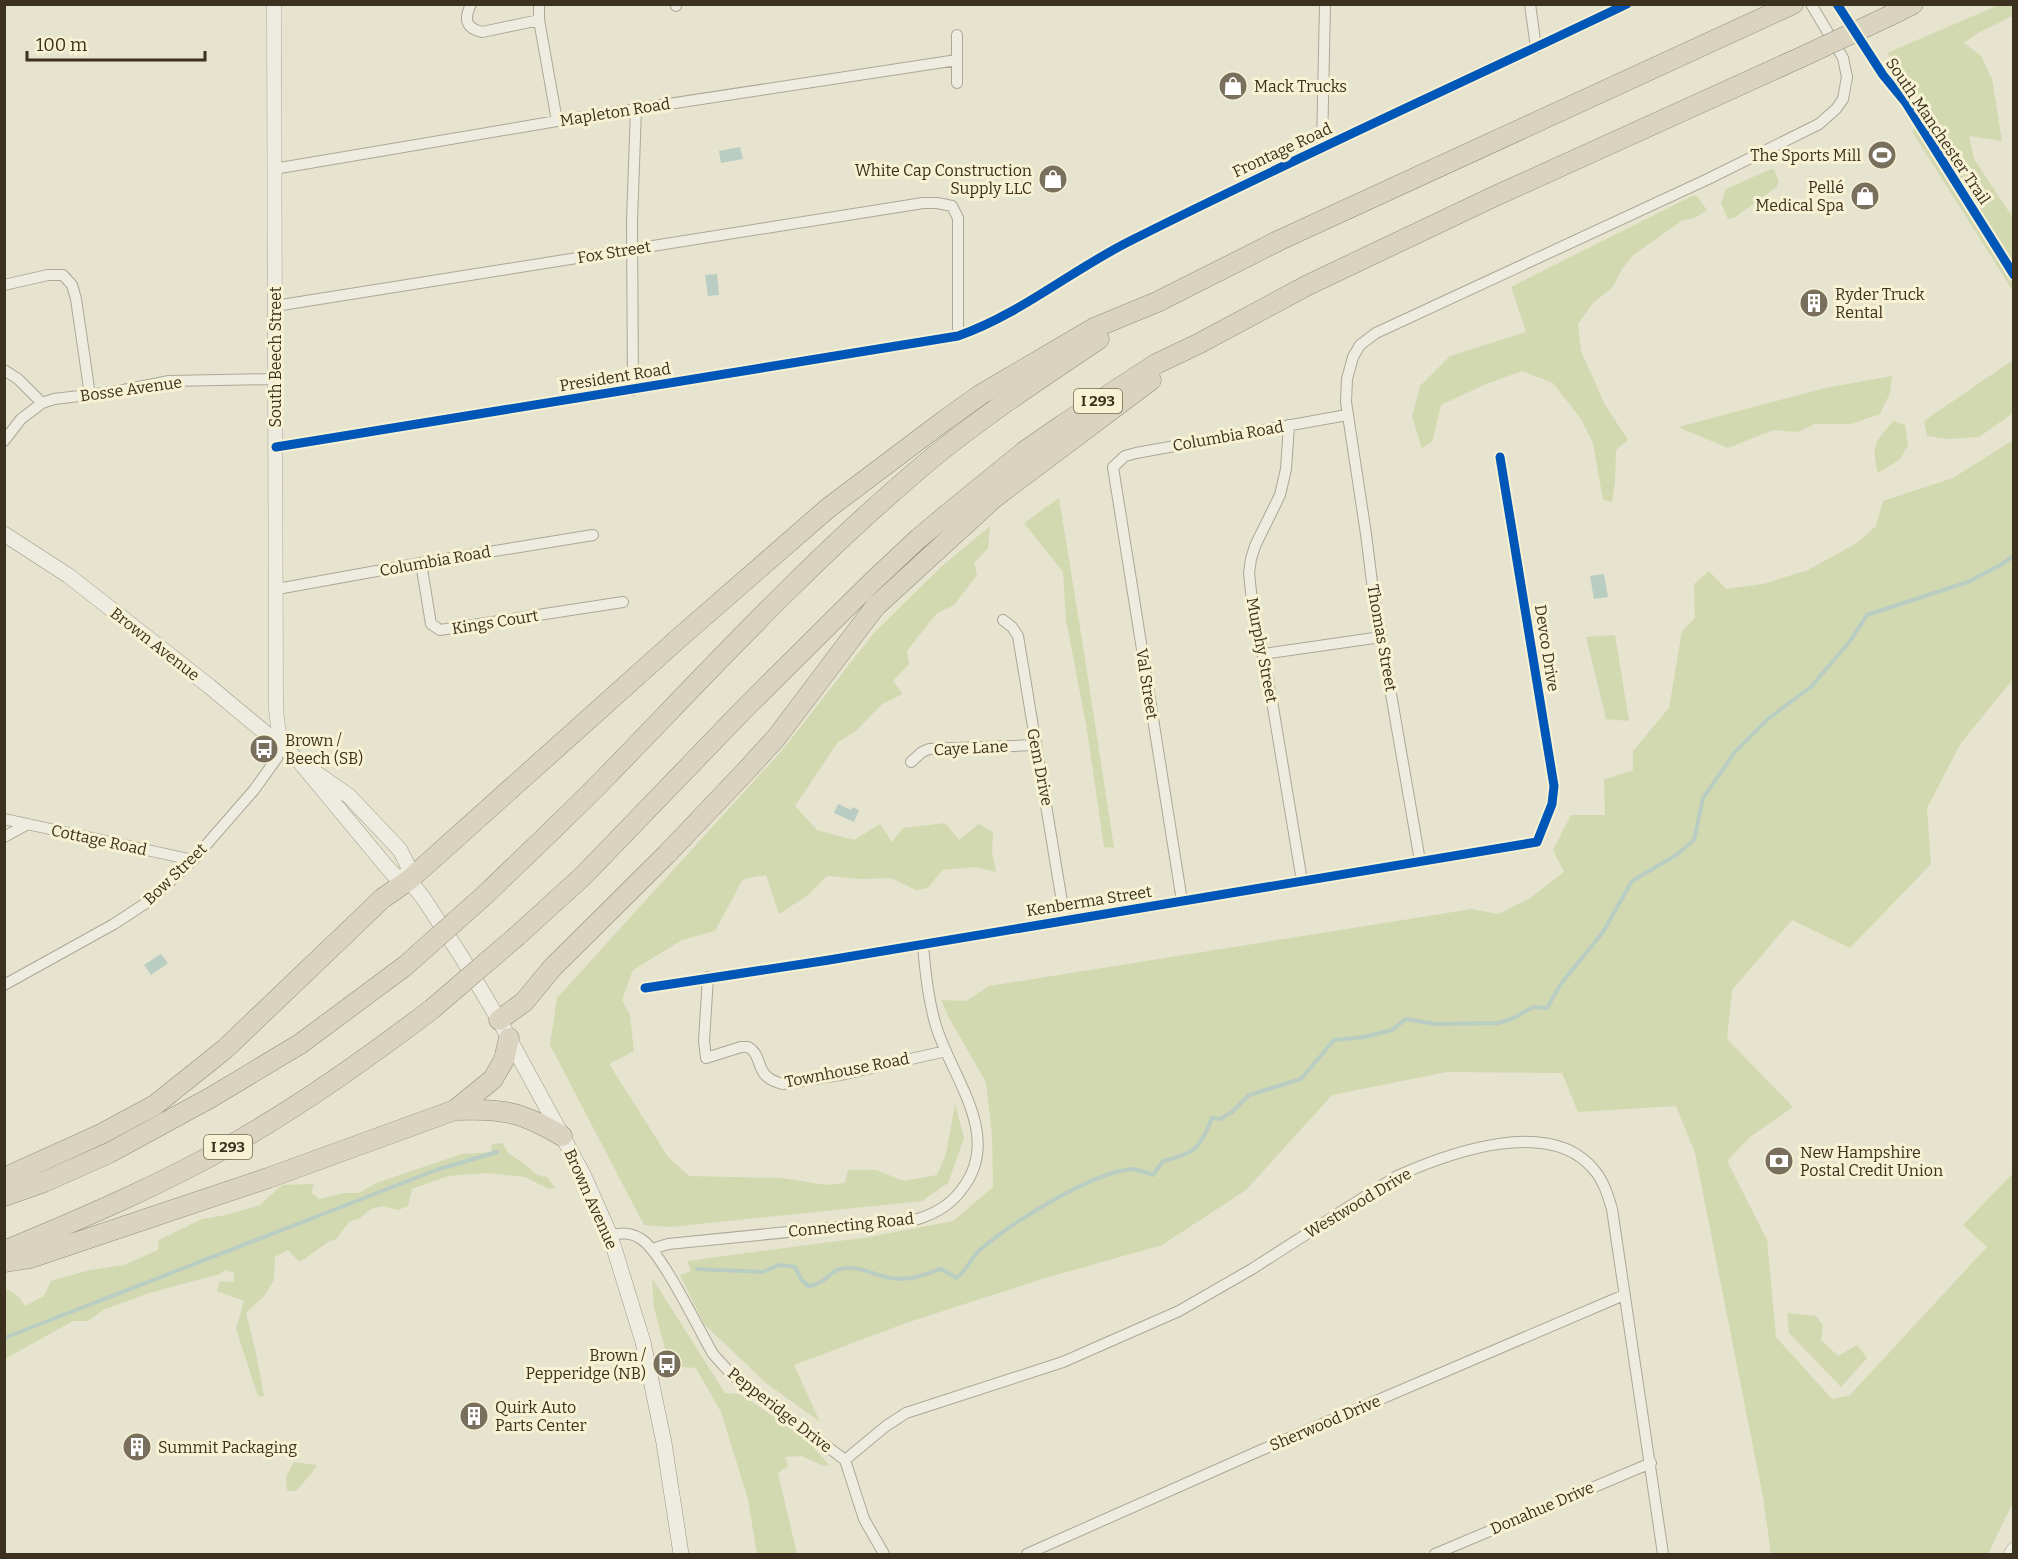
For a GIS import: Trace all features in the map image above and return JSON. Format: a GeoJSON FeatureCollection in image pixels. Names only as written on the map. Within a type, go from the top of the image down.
{"type":"FeatureCollection","features":[{"type":"Feature","properties":{"kind":"highway"},"geometry":{"type":"LineString","coordinates":[[4,1178],[101,1134],[155,1105],[225,1049],[383,898],[409,880],[827,509],[980,395],[1094,328],[1157,302],[1280,240],[1792,4]]}},
{"type":"Feature","properties":{"kind":"highway","name":"I 293"},"geometry":{"type":"LineString","coordinates":[[4,1251],[119,1202],[236,1142],[364,1060],[432,1009],[583,876],[826,627],[919,538],[1025,451],[1064,424],[1156,364],[1308,285],[1493,197],[1913,4]]}},
{"type":"Feature","properties":{"kind":"highway"},"geometry":{"type":"LineString","coordinates":[[4,1196],[44,1182],[109,1153],[191,1109],[300,1044],[405,966],[486,894],[604,780],[795,583],[920,468],[1028,387],[1157,302]]}},
{"type":"Feature","properties":{"kind":"highway"},"geometry":{"type":"LineString","coordinates":[[499,1020],[524,1002],[553,967],[667,854],[776,738],[875,607],[994,498],[1198,344]]}},
{"type":"Feature","properties":{"kind":"highway"},"geometry":{"type":"LineString","coordinates":[[455,1110],[493,1080],[504,1060],[508,1038]]}},
{"type":"Feature","properties":{"kind":"highway"},"geometry":{"type":"LineString","coordinates":[[4,1262],[30,1258],[215,1196],[455,1110],[506,1111],[527,1117],[562,1136]]}},
{"type":"Feature","properties":{"kind":"main road","name":"Brown Avenue"},"geometry":{"type":"LineString","coordinates":[[4,534],[69,576],[209,686],[299,761],[349,796],[400,850],[408,866],[409,880],[461,956],[499,1020],[583,1174],[610,1235],[643,1342],[664,1443],[681,1554]]}},
{"type":"Feature","properties":{"kind":"street","name":"South Beech Street"},"geometry":{"type":"LineString","coordinates":[[274,4],[276,709],[280,744]]}},
{"type":"Feature","properties":{"kind":"street"},"geometry":{"type":"LineString","coordinates":[[471,4],[467,13],[467,23],[472,30],[482,32],[539,20]]}},
{"type":"Feature","properties":{"kind":"street"},"geometry":{"type":"LineString","coordinates":[[539,4],[539,20],[558,121]]}},
{"type":"Feature","properties":{"kind":"street"},"geometry":{"type":"LineString","coordinates":[[1322,147],[1325,4]]}},
{"type":"Feature","properties":{"kind":"street"},"geometry":{"type":"LineString","coordinates":[[1530,4],[1536,48]]}},
{"type":"Feature","properties":{"kind":"street","name":"Frontage Road"},"geometry":{"type":"LineString","coordinates":[[958,336],[1023,304],[1130,241],[1274,169],[1627,4]]}},
{"type":"Feature","properties":{"kind":"street"},"geometry":{"type":"LineString","coordinates":[[1347,415],[1346,390],[1350,365],[1360,345],[1376,333],[1806,132],[1830,115],[1846,93],[1846,66],[1812,4]]}},
{"type":"Feature","properties":{"kind":"street"},"geometry":{"type":"LineString","coordinates":[[957,35],[957,83]]}},
{"type":"Feature","properties":{"kind":"street","name":"Mapleton Road"},"geometry":{"type":"LineString","coordinates":[[274,169],[558,121],[957,60]]}},
{"type":"Feature","properties":{"kind":"street"},"geometry":{"type":"LineString","coordinates":[[633,390],[636,109]]}},
{"type":"Feature","properties":{"kind":"street","name":"Fox Street"},"geometry":{"type":"LineString","coordinates":[[275,306],[923,203],[937,203],[952,206],[958,218],[958,336]]}},
{"type":"Feature","properties":{"kind":"street"},"geometry":{"type":"LineString","coordinates":[[4,285],[48,275],[63,275],[72,285],[79,313],[90,395]]}},
{"type":"Feature","properties":{"kind":"street","name":"President Road"},"geometry":{"type":"LineString","coordinates":[[276,447],[958,336]]}},
{"type":"Feature","properties":{"kind":"street"},"geometry":{"type":"LineString","coordinates":[[4,370],[18,379],[42,403]]}},
{"type":"Feature","properties":{"kind":"street","name":"Bosse Avenue"},"geometry":{"type":"LineString","coordinates":[[4,441],[21,419],[42,403],[54,399],[169,381],[276,379]]}},
{"type":"Feature","properties":{"kind":"street","name":"Columbia Road"},"geometry":{"type":"LineString","coordinates":[[1113,467],[1125,456],[1136,453],[1347,415]]}},
{"type":"Feature","properties":{"kind":"street","name":"Thomas Street"},"geometry":{"type":"LineString","coordinates":[[1347,415],[1381,637],[1420,861]]}},
{"type":"Feature","properties":{"kind":"street","name":"Murphy Street"},"geometry":{"type":"LineString","coordinates":[[1289,425],[1286,469],[1280,495],[1251,559],[1250,587],[1302,881]]}},
{"type":"Feature","properties":{"kind":"street","name":"Devco Drive"},"geometry":{"type":"LineString","coordinates":[[1500,457],[1554,786],[1552,804],[1537,842]]}},
{"type":"Feature","properties":{"kind":"street","name":"Val Street"},"geometry":{"type":"LineString","coordinates":[[1113,467],[1182,901]]}},
{"type":"Feature","properties":{"kind":"street","name":"Columbia Road"},"geometry":{"type":"LineString","coordinates":[[277,589],[592,535]]}},
{"type":"Feature","properties":{"kind":"street","name":"Kings Court"},"geometry":{"type":"LineString","coordinates":[[421,563],[431,624],[440,630],[623,602]]}},
{"type":"Feature","properties":{"kind":"street","name":"Gem Drive"},"geometry":{"type":"LineString","coordinates":[[1003,620],[1018,636],[1065,920]]}},
{"type":"Feature","properties":{"kind":"street"},"geometry":{"type":"LineString","coordinates":[[1263,654],[1381,637]]}},
{"type":"Feature","properties":{"kind":"street","name":"Bow Street"},"geometry":{"type":"LineString","coordinates":[[4,985],[114,924],[149,901],[193,860],[260,782],[277,758],[280,744]]}},
{"type":"Feature","properties":{"kind":"street","name":"Caye Lane"},"geometry":{"type":"LineString","coordinates":[[911,762],[928,749],[1036,745]]}},
{"type":"Feature","properties":{"kind":"street","name":"Cottage Road"},"geometry":{"type":"LineString","coordinates":[[4,819],[193,860]]}},
{"type":"Feature","properties":{"kind":"street"},"geometry":{"type":"LineString","coordinates":[[4,837],[26,825]]}},
{"type":"Feature","properties":{"kind":"street","name":"Kenberma Street"},"geometry":{"type":"LineString","coordinates":[[645,988],[923,945],[1537,842]]}},
{"type":"Feature","properties":{"kind":"street","name":"Connecting Road"},"geometry":{"type":"LineString","coordinates":[[652,1249],[668,1244],[918,1219],[944,1209],[953,1200],[968,1181],[977,1159],[979,1146],[974,1118],[936,1027],[923,945]]}},
{"type":"Feature","properties":{"kind":"street","name":"Townhouse Road"},"geometry":{"type":"LineString","coordinates":[[708,977],[704,1041],[706,1058],[748,1047],[755,1052],[761,1071],[776,1083],[783,1084],[845,1074],[946,1051]]}},
{"type":"Feature","properties":{"kind":"street","name":"Westwood Drive"},"geometry":{"type":"LineString","coordinates":[[845,1460],[886,1426],[906,1413],[1063,1362],[1179,1311],[1243,1274],[1397,1176],[1452,1156],[1497,1144],[1520,1141],[1547,1144],[1574,1154],[1585,1161],[1602,1183],[1612,1209],[1664,1554]]}},
{"type":"Feature","properties":{"kind":"street","name":"Pepperidge Drive"},"geometry":{"type":"LineString","coordinates":[[610,1235],[628,1233],[640,1237],[652,1249],[712,1354],[722,1365],[732,1375],[845,1460],[864,1519],[884,1554]]}},
{"type":"Feature","properties":{"kind":"street","name":"Sherwood Drive"},"geometry":{"type":"LineString","coordinates":[[1027,1554],[1624,1295]]}},
{"type":"Feature","properties":{"kind":"street","name":"Donahue Drive"},"geometry":{"type":"LineString","coordinates":[[1435,1554],[1651,1463]]}},
{"type":"Feature","properties":{"kind":"street"},"geometry":{"type":"LineString","coordinates":[[2011,1554],[2013,1549]]}},
{"type":"Feature","properties":{"kind":"green space"},"geometry":{"type":"Polygon","coordinates":[[[1999,5],[2013,5],[2013,16],[1978,33],[1964,43],[1981,56],[1992,79],[2002,141],[1969,136],[1974,159],[2013,218],[2013,291],[1913,133],[1916,101],[1887,53],[1999,5]]]}},
{"type":"Feature","properties":{"kind":"green space"},"geometry":{"type":"Polygon","coordinates":[[[1771,169],[1774,170],[1779,181],[1777,187],[1734,218],[1728,219],[1721,203],[1726,189],[1771,169]]]}},
{"type":"Feature","properties":{"kind":"green space"},"geometry":{"type":"Polygon","coordinates":[[[1692,196],[1697,196],[1707,210],[1695,218],[1683,220],[1632,256],[1612,288],[1593,303],[1578,324],[1581,351],[1605,405],[1628,440],[1616,450],[1612,502],[1603,500],[1593,443],[1581,419],[1553,383],[1522,371],[1486,384],[1441,405],[1432,442],[1422,448],[1412,417],[1420,386],[1450,356],[1526,332],[1511,287],[1692,196]]]}},
{"type":"Feature","properties":{"kind":"green space"},"geometry":{"type":"Polygon","coordinates":[[[2013,360],[2013,413],[1979,437],[1949,439],[1927,436],[1924,421],[2013,360]]]}},
{"type":"Feature","properties":{"kind":"green space"},"geometry":{"type":"Polygon","coordinates":[[[1892,376],[1890,393],[1880,414],[1851,424],[1815,424],[1797,432],[1773,430],[1728,448],[1678,427],[1825,388],[1892,376]]]}},
{"type":"Feature","properties":{"kind":"green space"},"geometry":{"type":"Polygon","coordinates":[[[1893,421],[1905,425],[1908,446],[1899,460],[1878,473],[1875,456],[1876,444],[1893,421]]]}},
{"type":"Feature","properties":{"kind":"green space"},"geometry":{"type":"Polygon","coordinates":[[[2013,440],[2013,679],[1961,743],[1927,808],[1931,864],[1850,948],[1792,920],[1732,990],[1727,1039],[1793,1107],[1750,1137],[1727,1161],[1767,1240],[1776,1337],[1832,1399],[1849,1396],[1987,1247],[1963,1225],[2013,1173],[2013,1502],[1988,1554],[1771,1554],[1763,1497],[1695,1153],[1676,1106],[1578,1112],[1562,1073],[1447,1072],[1332,1095],[1246,1190],[1162,1245],[1042,1279],[906,1323],[794,1365],[820,1422],[766,1383],[704,1324],[680,1275],[691,1271],[687,1261],[869,1237],[953,1221],[993,1187],[992,1136],[986,1082],[941,1000],[966,1001],[989,986],[1472,909],[1498,914],[1530,898],[1564,872],[1553,850],[1571,815],[1605,815],[1604,780],[1633,770],[1633,751],[1669,708],[1682,631],[1695,618],[1694,584],[1709,571],[1726,589],[1763,584],[1808,570],[1857,543],[1876,526],[1883,501],[1953,478],[2013,440]]]}},
{"type":"Feature","properties":{"kind":"green space"},"geometry":{"type":"Polygon","coordinates":[[[1059,498],[1114,848],[1104,847],[1087,730],[1066,619],[1063,572],[1024,523],[1059,498]]]}},
{"type":"Feature","properties":{"kind":"green space"},"geometry":{"type":"Polygon","coordinates":[[[990,526],[988,548],[974,563],[977,575],[954,605],[936,614],[907,651],[909,664],[893,681],[903,694],[882,704],[856,731],[838,742],[795,806],[817,830],[854,840],[880,824],[892,842],[903,828],[945,823],[959,840],[979,824],[993,832],[992,852],[996,872],[976,867],[942,870],[928,888],[916,890],[891,878],[861,879],[827,876],[808,895],[779,914],[766,875],[743,879],[715,931],[682,940],[633,970],[622,1000],[630,1015],[634,1051],[609,1064],[668,1157],[689,1176],[781,1178],[827,1185],[845,1183],[848,1170],[876,1170],[904,1181],[937,1175],[946,1154],[955,1104],[964,1138],[948,1183],[922,1201],[670,1227],[644,1225],[550,1045],[557,998],[785,747],[873,634],[942,566],[990,526]]]}},
{"type":"Feature","properties":{"kind":"green space"},"geometry":{"type":"Polygon","coordinates":[[[1615,635],[1629,721],[1606,719],[1586,637],[1615,635]]]}},
{"type":"Feature","properties":{"kind":"green space"},"geometry":{"type":"Polygon","coordinates":[[[503,1143],[511,1156],[536,1174],[547,1177],[555,1188],[549,1189],[525,1177],[487,1173],[448,1176],[412,1189],[408,1206],[398,1210],[382,1206],[371,1209],[360,1218],[349,1222],[336,1239],[300,1262],[288,1250],[275,1257],[274,1280],[264,1296],[246,1313],[264,1396],[258,1396],[236,1329],[244,1301],[217,1291],[220,1281],[234,1282],[234,1273],[225,1270],[220,1274],[149,1293],[103,1310],[88,1321],[73,1321],[5,1359],[5,1288],[18,1296],[25,1306],[44,1296],[51,1281],[90,1270],[124,1265],[158,1250],[159,1240],[202,1219],[227,1215],[260,1205],[282,1185],[314,1184],[311,1193],[319,1199],[345,1193],[358,1193],[379,1182],[462,1154],[491,1152],[492,1144],[503,1143]]]}},
{"type":"Feature","properties":{"kind":"green space"},"geometry":{"type":"Polygon","coordinates":[[[652,1278],[725,1393],[741,1394],[807,1440],[829,1465],[824,1466],[801,1456],[785,1457],[788,1466],[778,1473],[797,1554],[757,1554],[748,1499],[721,1412],[696,1368],[670,1366],[654,1308],[652,1278]]]}},
{"type":"Feature","properties":{"kind":"green space"},"geometry":{"type":"Polygon","coordinates":[[[1787,1313],[1816,1316],[1823,1325],[1821,1340],[1838,1356],[1857,1345],[1867,1358],[1841,1387],[1789,1333],[1787,1313]]]}},
{"type":"Feature","properties":{"kind":"green space"},"geometry":{"type":"Polygon","coordinates":[[[294,1462],[317,1465],[296,1491],[287,1491],[286,1477],[294,1462]]]}},
{"type":"Feature","properties":{"kind":"shaded area"},"geometry":{"type":"Polygon","coordinates":[[[740,147],[743,159],[721,163],[719,151],[740,147]]]}},
{"type":"Feature","properties":{"kind":"shaded area"},"geometry":{"type":"Polygon","coordinates":[[[717,274],[719,295],[708,296],[705,275],[717,274]]]}},
{"type":"Feature","properties":{"kind":"shaded area"},"geometry":{"type":"Polygon","coordinates":[[[1604,574],[1608,597],[1594,599],[1590,576],[1604,574]]]}},
{"type":"Feature","properties":{"kind":"shaded area"},"geometry":{"type":"Polygon","coordinates":[[[838,804],[851,810],[853,807],[859,810],[854,822],[834,813],[838,804]]]}},
{"type":"Feature","properties":{"kind":"shaded area"},"geometry":{"type":"Polygon","coordinates":[[[161,954],[168,963],[151,975],[144,965],[161,954]]]}},
{"type":"Feature","properties":{"kind":"waterway"},"geometry":{"type":"LineString","coordinates":[[697,1269],[763,1272],[779,1265],[795,1267],[801,1279],[808,1286],[819,1283],[836,1270],[847,1268],[898,1279],[916,1277],[941,1269],[957,1278],[974,1256],[995,1238],[1031,1213],[1074,1189],[1094,1180],[1131,1169],[1153,1175],[1163,1161],[1182,1156],[1195,1148],[1204,1136],[1212,1118],[1220,1119],[1232,1112],[1249,1095],[1301,1079],[1334,1040],[1364,1037],[1392,1030],[1406,1019],[1435,1024],[1498,1023],[1514,1018],[1533,1007],[1547,1008],[1560,985],[1603,932],[1632,881],[1676,855],[1694,840],[1703,798],[1735,752],[1769,718],[1811,687],[1850,641],[1867,615],[1968,582],[2004,563],[2014,555]]}},
{"type":"Feature","properties":{"kind":"waterway"},"geometry":{"type":"LineString","coordinates":[[4,1338],[436,1170],[497,1152]]}},
{"type":"Feature","properties":{"kind":"cycle path"},"geometry":{"type":"LineString","coordinates":[[276,447],[958,336],[1025,304],[1132,240],[1627,4]]}},
{"type":"Feature","properties":{"kind":"cycle path","name":"South Manchester Trail"},"geometry":{"type":"LineString","coordinates":[[1837,4],[1883,75],[1906,103],[2014,275]]}},
{"type":"Feature","properties":{"kind":"cycle path"},"geometry":{"type":"LineString","coordinates":[[645,988],[829,960],[1537,842],[1552,804],[1554,786],[1500,457]]}},
{"type":"Feature","properties":{"kind":"place","name":"Mack Trucks"},"geometry":{"type":"Point","coordinates":[1233,86]}},
{"type":"Feature","properties":{"kind":"place","name":"The Sports Mill"},"geometry":{"type":"Point","coordinates":[1882,155]}},
{"type":"Feature","properties":{"kind":"place","name":"White Cap Construction Supply LLC"},"geometry":{"type":"Point","coordinates":[1053,179]}},
{"type":"Feature","properties":{"kind":"place","name":"Pellé Medical Spa"},"geometry":{"type":"Point","coordinates":[1865,196]}},
{"type":"Feature","properties":{"kind":"place","name":"Ryder Truck Rental"},"geometry":{"type":"Point","coordinates":[1814,303]}},
{"type":"Feature","properties":{"kind":"place","name":"Brown / Beech (SB)"},"geometry":{"type":"Point","coordinates":[264,749]}},
{"type":"Feature","properties":{"kind":"place","name":"New Hampshire Postal Credit Union"},"geometry":{"type":"Point","coordinates":[1779,1161]}},
{"type":"Feature","properties":{"kind":"place","name":"Brown / Pepperidge (NB)"},"geometry":{"type":"Point","coordinates":[667,1364]}},
{"type":"Feature","properties":{"kind":"place","name":"Quirk Auto Parts Center"},"geometry":{"type":"Point","coordinates":[474,1416]}},
{"type":"Feature","properties":{"kind":"place","name":"Summit Packaging"},"geometry":{"type":"Point","coordinates":[137,1447]}}]}
